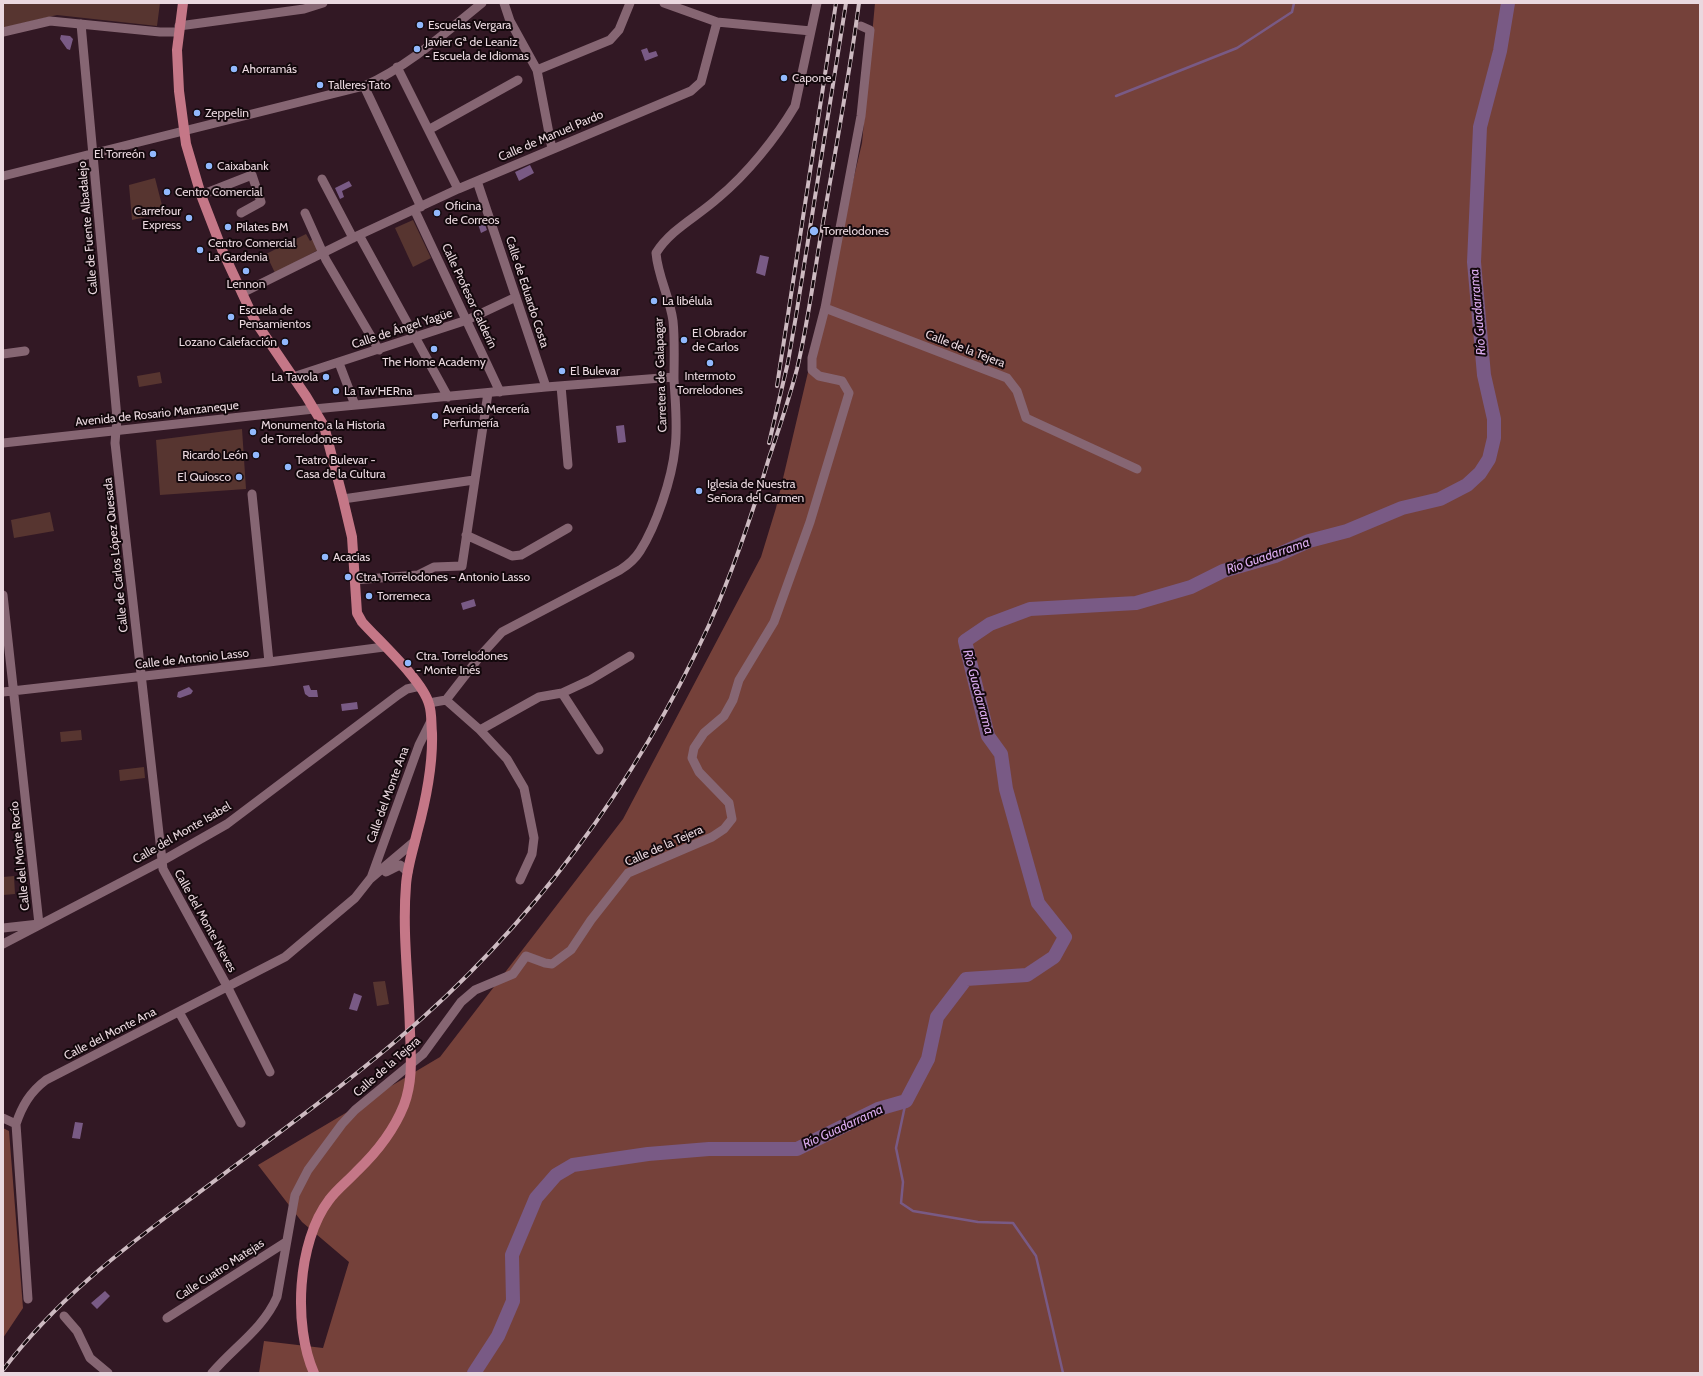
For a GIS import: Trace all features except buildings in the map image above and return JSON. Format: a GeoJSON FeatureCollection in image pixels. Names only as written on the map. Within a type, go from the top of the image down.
{"type":"FeatureCollection","features":[{"type":"Feature","properties":{"kind":"main road"},"geometry":{"type":"LineString","coordinates":[[183,3],[179,29],[179,91],[184,130],[201,196],[242,293],[264,335],[324,426],[352,538],[357,613],[362,622],[420,686],[429,704],[431,721],[431,772],[427,796],[408,872],[404,912],[409,991],[411,1076],[404,1106],[383,1143],[334,1194],[318,1216],[313,1229],[303,1279],[300,1320],[306,1352],[314,1373]]}},
{"type":"Feature","properties":{"kind":"street"},"geometry":{"type":"LineString","coordinates":[[3,32],[50,21],[160,32],[304,9],[323,3]]}},
{"type":"Feature","properties":{"kind":"street"},"geometry":{"type":"LineString","coordinates":[[3,176],[364,86],[397,67],[439,37],[482,3]]}},
{"type":"Feature","properties":{"kind":"street"},"geometry":{"type":"LineString","coordinates":[[504,3],[510,21],[537,70],[552,148]]}},
{"type":"Feature","properties":{"kind":"street"},"geometry":{"type":"LineString","coordinates":[[537,70],[610,40],[619,30],[630,3]]}},
{"type":"Feature","properties":{"kind":"street"},"geometry":{"type":"LineString","coordinates":[[664,3],[717,22],[811,31],[817,3]]}},
{"type":"Feature","properties":{"kind":"street","name":"Calle de Manuel Pardo"},"geometry":{"type":"LineString","coordinates":[[242,293],[458,189],[552,148],[691,91],[701,82],[717,22]]}},
{"type":"Feature","properties":{"kind":"street","name":"Calle de Fuente Albadalejo"},"geometry":{"type":"LineString","coordinates":[[81,24],[117,418],[115,430]]}},
{"type":"Feature","properties":{"kind":"street","name":"Calle de la Tejera"},"geometry":{"type":"LineString","coordinates":[[212,1373],[227,1355],[257,1328],[270,1312],[277,1297],[295,1195],[308,1170],[355,1110],[423,1054],[461,1002],[475,990],[513,974],[526,956],[545,964],[552,964],[571,950],[591,920],[628,873],[712,837],[724,829],[732,819],[729,804],[699,772],[692,758],[694,748],[704,733],[724,716],[733,700],[739,680],[774,622],[810,522],[848,393],[842,381],[819,376],[812,370],[812,358],[825,308],[861,116],[870,30],[861,26]]}},
{"type":"Feature","properties":{"kind":"street","name":"Carretera de Galapagar"},"geometry":{"type":"LineString","coordinates":[[446,700],[481,655],[502,632],[620,570],[631,562],[639,552],[650,531],[664,492],[671,470],[675,447],[673,320],[658,268],[656,253],[670,235],[718,199],[740,179],[787,119],[795,106],[811,31]]}},
{"type":"Feature","properties":{"kind":"street"},"geometry":{"type":"LineString","coordinates":[[397,67],[430,129],[458,189]]}},
{"type":"Feature","properties":{"kind":"street"},"geometry":{"type":"LineString","coordinates":[[430,129],[518,80]]}},
{"type":"Feature","properties":{"kind":"street","name":"Calle Profesor Calderín"},"geometry":{"type":"LineString","coordinates":[[364,86],[500,392]]}},
{"type":"Feature","properties":{"kind":"street"},"geometry":{"type":"LineString","coordinates":[[201,196],[252,175],[261,202],[241,213]]}},
{"type":"Feature","properties":{"kind":"street"},"geometry":{"type":"LineString","coordinates":[[322,179],[416,338],[448,397]]}},
{"type":"Feature","properties":{"kind":"street","name":"Calle de Eduardo Costa"},"geometry":{"type":"LineString","coordinates":[[477,181],[546,387]]}},
{"type":"Feature","properties":{"kind":"street"},"geometry":{"type":"LineString","coordinates":[[304,213],[323,253],[379,350]]}},
{"type":"Feature","properties":{"kind":"street","name":"Calle de Ángel Yagüe"},"geometry":{"type":"LineString","coordinates":[[293,377],[416,338],[467,320],[516,296]]}},
{"type":"Feature","properties":{"kind":"street","name":"Calle de la Tejera"},"geometry":{"type":"LineString","coordinates":[[825,308],[1007,378],[1017,391],[1026,418],[1136,469]]}},
{"type":"Feature","properties":{"kind":"street"},"geometry":{"type":"LineString","coordinates":[[3,354],[25,351]]}},
{"type":"Feature","properties":{"kind":"street"},"geometry":{"type":"LineString","coordinates":[[339,362],[355,405]]}},
{"type":"Feature","properties":{"kind":"street","name":"Avenida de Rosario Manzaneque"},"geometry":{"type":"LineString","coordinates":[[3,443],[314,409],[546,387],[674,377]]}},
{"type":"Feature","properties":{"kind":"street"},"geometry":{"type":"LineString","coordinates":[[560,386],[568,465]]}},
{"type":"Feature","properties":{"kind":"street"},"geometry":{"type":"LineString","coordinates":[[354,580],[418,575],[434,567],[462,566],[488,393]]}},
{"type":"Feature","properties":{"kind":"street","name":"Calle de Carlos López Quesada"},"geometry":{"type":"LineString","coordinates":[[115,430],[142,676]]}},
{"type":"Feature","properties":{"kind":"street"},"geometry":{"type":"LineString","coordinates":[[343,499],[474,480]]}},
{"type":"Feature","properties":{"kind":"street"},"geometry":{"type":"LineString","coordinates":[[252,494],[269,662]]}},
{"type":"Feature","properties":{"kind":"street"},"geometry":{"type":"LineString","coordinates":[[466,535],[512,556],[521,555],[568,528]]}},
{"type":"Feature","properties":{"kind":"street","name":"Calle del Monte Rocío"},"geometry":{"type":"LineString","coordinates":[[3,595],[39,924]]}},
{"type":"Feature","properties":{"kind":"street","name":"Calle de Antonio Lasso"},"geometry":{"type":"LineString","coordinates":[[3,692],[269,662],[384,647]]}},
{"type":"Feature","properties":{"kind":"street"},"geometry":{"type":"LineString","coordinates":[[480,730],[539,697],[562,693],[590,680],[630,656]]}},
{"type":"Feature","properties":{"kind":"street","name":"Calle del Monte Nieves"},"geometry":{"type":"LineString","coordinates":[[142,676],[163,869],[227,986],[270,1072]]}},
{"type":"Feature","properties":{"kind":"street","name":"Calle del Monte Isabel"},"geometry":{"type":"LineString","coordinates":[[3,944],[162,861],[227,824],[398,695],[407,689],[420,686]]}},
{"type":"Feature","properties":{"kind":"street"},"geometry":{"type":"LineString","coordinates":[[562,693],[599,750]]}},
{"type":"Feature","properties":{"kind":"street"},"geometry":{"type":"LineString","coordinates":[[429,704],[446,700],[480,730],[507,759],[524,788],[534,838],[532,854],[520,880]]}},
{"type":"Feature","properties":{"kind":"street","name":"Calle del Monte Ana"},"geometry":{"type":"LineString","coordinates":[[370,879],[419,745],[431,721]]}},
{"type":"Feature","properties":{"kind":"street","name":"Calle del Monte Ana"},"geometry":{"type":"LineString","coordinates":[[28,1299],[16,1124],[21,1110],[29,1096],[46,1080],[285,957],[356,898],[370,879],[415,841]]}},
{"type":"Feature","properties":{"kind":"street","name":"Calle del Monte Ana"},"geometry":{"type":"LineString","coordinates":[[370,879],[400,865],[408,872]]}},
{"type":"Feature","properties":{"kind":"street"},"geometry":{"type":"LineString","coordinates":[[3,928],[39,924]]}},
{"type":"Feature","properties":{"kind":"street"},"geometry":{"type":"LineString","coordinates":[[179,1012],[241,1123]]}},
{"type":"Feature","properties":{"kind":"street"},"geometry":{"type":"LineString","coordinates":[[3,1118],[16,1124]]}},
{"type":"Feature","properties":{"kind":"street","name":"Calle Cuatro Matejas"},"geometry":{"type":"LineString","coordinates":[[167,1318],[286,1242]]}},
{"type":"Feature","properties":{"kind":"street"},"geometry":{"type":"LineString","coordinates":[[64,1316],[76,1331],[90,1358],[108,1373]]}},
{"type":"Feature","properties":{"kind":"shaded area"},"geometry":{"type":"Polygon","coordinates":[[[3,3],[160,3],[157,26],[57,15],[3,28],[3,3]]]}},
{"type":"Feature","properties":{"kind":"shaded area"},"geometry":{"type":"Polygon","coordinates":[[[875,3],[1700,3],[1700,1373],[259,1373],[264,1341],[323,1348],[349,1262],[302,1222],[258,1165],[440,1057],[623,819],[761,557],[776,508],[862,143],[875,3]]]}},
{"type":"Feature","properties":{"kind":"shaded area"},"geometry":{"type":"Polygon","coordinates":[[[61,35],[70,36],[73,39],[70,50],[67,49],[60,39],[61,35]]]}},
{"type":"Feature","properties":{"kind":"shaded area"},"geometry":{"type":"Polygon","coordinates":[[[647,48],[649,53],[656,51],[658,56],[645,61],[641,50],[647,48]]]}},
{"type":"Feature","properties":{"kind":"shaded area"},"geometry":{"type":"Polygon","coordinates":[[[530,165],[534,173],[519,181],[515,172],[530,165]]]}},
{"type":"Feature","properties":{"kind":"shaded area"},"geometry":{"type":"Polygon","coordinates":[[[155,178],[164,213],[132,220],[129,185],[155,178]]]}},
{"type":"Feature","properties":{"kind":"shaded area"},"geometry":{"type":"Polygon","coordinates":[[[349,181],[352,186],[342,191],[344,197],[340,199],[335,188],[349,181]]]}},
{"type":"Feature","properties":{"kind":"shaded area"},"geometry":{"type":"Polygon","coordinates":[[[482,216],[487,230],[481,233],[476,218],[482,216]]]}},
{"type":"Feature","properties":{"kind":"shaded area"},"geometry":{"type":"Polygon","coordinates":[[[413,220],[431,258],[413,267],[395,228],[413,220]]]}},
{"type":"Feature","properties":{"kind":"shaded area"},"geometry":{"type":"Polygon","coordinates":[[[306,234],[310,241],[314,238],[320,249],[275,273],[266,254],[306,234]]]}},
{"type":"Feature","properties":{"kind":"shaded area"},"geometry":{"type":"Polygon","coordinates":[[[760,255],[769,257],[765,276],[756,273],[760,255]]]}},
{"type":"Feature","properties":{"kind":"shaded area"},"geometry":{"type":"Polygon","coordinates":[[[160,372],[162,383],[139,387],[137,376],[160,372]]]}},
{"type":"Feature","properties":{"kind":"shaded area"},"geometry":{"type":"Polygon","coordinates":[[[624,425],[626,442],[618,443],[616,426],[624,425]]]}},
{"type":"Feature","properties":{"kind":"shaded area"},"geometry":{"type":"Polygon","coordinates":[[[242,429],[246,489],[160,495],[156,440],[242,429]]]}},
{"type":"Feature","properties":{"kind":"shaded area"},"geometry":{"type":"Polygon","coordinates":[[[50,512],[54,531],[14,538],[11,520],[50,512]]]}},
{"type":"Feature","properties":{"kind":"shaded area"},"geometry":{"type":"Polygon","coordinates":[[[474,599],[476,606],[463,610],[461,603],[474,599]]]}},
{"type":"Feature","properties":{"kind":"shaded area"},"geometry":{"type":"Polygon","coordinates":[[[309,685],[311,690],[317,690],[318,697],[309,697],[305,694],[303,686],[309,685]]]}},
{"type":"Feature","properties":{"kind":"shaded area"},"geometry":{"type":"Polygon","coordinates":[[[189,687],[193,691],[191,694],[180,698],[177,697],[178,692],[189,687]]]}},
{"type":"Feature","properties":{"kind":"shaded area"},"geometry":{"type":"Polygon","coordinates":[[[357,702],[358,709],[342,711],[341,704],[357,702]]]}},
{"type":"Feature","properties":{"kind":"shaded area"},"geometry":{"type":"Polygon","coordinates":[[[81,730],[82,740],[61,742],[60,732],[81,730]]]}},
{"type":"Feature","properties":{"kind":"shaded area"},"geometry":{"type":"Polygon","coordinates":[[[144,767],[145,778],[120,781],[119,770],[144,767]]]}},
{"type":"Feature","properties":{"kind":"shaded area"},"geometry":{"type":"Polygon","coordinates":[[[14,876],[15,894],[3,895],[3,877],[14,876]]]}},
{"type":"Feature","properties":{"kind":"shaded area"},"geometry":{"type":"Polygon","coordinates":[[[385,981],[389,1004],[377,1006],[373,982],[385,981]]]}},
{"type":"Feature","properties":{"kind":"shaded area"},"geometry":{"type":"Polygon","coordinates":[[[354,993],[362,996],[357,1011],[349,1009],[354,993]]]}},
{"type":"Feature","properties":{"kind":"shaded area"},"geometry":{"type":"Polygon","coordinates":[[[75,1122],[83,1123],[80,1139],[72,1138],[75,1122]]]}},
{"type":"Feature","properties":{"kind":"shaded area"},"geometry":{"type":"Polygon","coordinates":[[[3,1128],[9,1131],[23,1308],[3,1338],[3,1128]]]}},
{"type":"Feature","properties":{"kind":"shaded area"},"geometry":{"type":"Polygon","coordinates":[[[105,1291],[110,1296],[97,1309],[91,1303],[105,1291]]]}},
{"type":"Feature","properties":{"kind":"waterway"},"geometry":{"type":"LineString","coordinates":[[1116,96],[1237,48],[1292,12],[1294,3]]}},
{"type":"Feature","properties":{"kind":"waterway","name":"Río Guadarrama"},"geometry":{"type":"LineString","coordinates":[[474,1373],[498,1336],[513,1301],[512,1255],[536,1198],[556,1175],[573,1165],[648,1154],[709,1149],[797,1149],[878,1109],[906,1101],[928,1059],[937,1017],[966,979],[1027,975],[1054,957],[1065,937],[1038,903],[1006,789],[1001,754],[988,736],[965,641],[990,624],[1030,609],[1136,603],[1191,587],[1223,571],[1275,556],[1309,541],[1347,531],[1402,508],[1440,499],[1467,485],[1480,473],[1489,459],[1494,438],[1494,419],[1484,375],[1474,262],[1480,127],[1500,51],[1508,3]]}},
{"type":"Feature","properties":{"kind":"waterway"},"geometry":{"type":"LineString","coordinates":[[906,1101],[896,1148],[903,1182],[901,1203],[913,1211],[978,1222],[1013,1223],[1036,1256],[1063,1373]]}},
{"type":"Feature","properties":{"kind":"railway"},"geometry":{"type":"LineString","coordinates":[[777,386],[836,3]]}},
{"type":"Feature","properties":{"kind":"railway"},"geometry":{"type":"LineString","coordinates":[[769,443],[788,362],[846,3]]}},
{"type":"Feature","properties":{"kind":"railway"},"geometry":{"type":"LineString","coordinates":[[3,1370],[44,1322],[90,1278],[138,1238],[346,1082],[397,1040],[446,996],[492,950],[535,901],[576,850],[614,796],[649,741],[680,684],[709,625],[726,584],[749,522],[794,380],[808,317],[859,3]]}},
{"type":"Feature","properties":{"kind":"place","name":"Escuelas Vergara"},"geometry":{"type":"Point","coordinates":[420,25]}},
{"type":"Feature","properties":{"kind":"place","name":"Javier Gª de Leaniz - Escuela de Idiomas"},"geometry":{"type":"Point","coordinates":[417,49]}},
{"type":"Feature","properties":{"kind":"place","name":"Ahorramás"},"geometry":{"type":"Point","coordinates":[234,69]}},
{"type":"Feature","properties":{"kind":"place","name":"Capone"},"geometry":{"type":"Point","coordinates":[784,78]}},
{"type":"Feature","properties":{"kind":"place","name":"Talleres Tato"},"geometry":{"type":"Point","coordinates":[320,85]}},
{"type":"Feature","properties":{"kind":"place","name":"Zeppelin"},"geometry":{"type":"Point","coordinates":[197,113]}},
{"type":"Feature","properties":{"kind":"place","name":"El Torreón"},"geometry":{"type":"Point","coordinates":[153,154]}},
{"type":"Feature","properties":{"kind":"place","name":"Caixabank"},"geometry":{"type":"Point","coordinates":[209,166]}},
{"type":"Feature","properties":{"kind":"place","name":"Centro Comercial"},"geometry":{"type":"Point","coordinates":[167,192]}},
{"type":"Feature","properties":{"kind":"place","name":"Oficina de Correos"},"geometry":{"type":"Point","coordinates":[437,213]}},
{"type":"Feature","properties":{"kind":"place","name":"Carrefour Express"},"geometry":{"type":"Point","coordinates":[189,218]}},
{"type":"Feature","properties":{"kind":"place","name":"Pilates BM"},"geometry":{"type":"Point","coordinates":[228,227]}},
{"type":"Feature","properties":{"kind":"place","name":"Torrelodones"},"geometry":{"type":"Point","coordinates":[814,231]}},
{"type":"Feature","properties":{"kind":"place","name":"Centro Comercial La Gardenia"},"geometry":{"type":"Point","coordinates":[200,250]}},
{"type":"Feature","properties":{"kind":"place","name":"Lennon"},"geometry":{"type":"Point","coordinates":[246,271]}},
{"type":"Feature","properties":{"kind":"place","name":"La libélula"},"geometry":{"type":"Point","coordinates":[654,301]}},
{"type":"Feature","properties":{"kind":"place","name":"Escuela de Pensamientos"},"geometry":{"type":"Point","coordinates":[231,317]}},
{"type":"Feature","properties":{"kind":"place","name":"El Obrador de Carlos"},"geometry":{"type":"Point","coordinates":[684,340]}},
{"type":"Feature","properties":{"kind":"place","name":"Lozano Calefacción"},"geometry":{"type":"Point","coordinates":[285,342]}},
{"type":"Feature","properties":{"kind":"place","name":"The Home Academy"},"geometry":{"type":"Point","coordinates":[434,349]}},
{"type":"Feature","properties":{"kind":"place","name":"Intermoto Torrelodones"},"geometry":{"type":"Point","coordinates":[710,363]}},
{"type":"Feature","properties":{"kind":"place","name":"El Bulevar"},"geometry":{"type":"Point","coordinates":[562,371]}},
{"type":"Feature","properties":{"kind":"place","name":"La Tavola"},"geometry":{"type":"Point","coordinates":[326,377]}},
{"type":"Feature","properties":{"kind":"place","name":"La Tav'HERna"},"geometry":{"type":"Point","coordinates":[336,391]}},
{"type":"Feature","properties":{"kind":"place","name":"Avenida Mercería Perfumería"},"geometry":{"type":"Point","coordinates":[435,416]}},
{"type":"Feature","properties":{"kind":"place","name":"Monumento a la Historia de Torrelodones"},"geometry":{"type":"Point","coordinates":[253,432]}},
{"type":"Feature","properties":{"kind":"place","name":"Ricardo León"},"geometry":{"type":"Point","coordinates":[256,455]}},
{"type":"Feature","properties":{"kind":"place","name":"Teatro Bulevar - Casa de la Cultura"},"geometry":{"type":"Point","coordinates":[288,467]}},
{"type":"Feature","properties":{"kind":"place","name":"El Quiosco"},"geometry":{"type":"Point","coordinates":[239,477]}},
{"type":"Feature","properties":{"kind":"place","name":"Iglesia de Nuestra Señora del Carmen"},"geometry":{"type":"Point","coordinates":[699,491]}},
{"type":"Feature","properties":{"kind":"place","name":"Acacias"},"geometry":{"type":"Point","coordinates":[325,557]}},
{"type":"Feature","properties":{"kind":"place","name":"Ctra. Torrelodones - Antonio Lasso"},"geometry":{"type":"Point","coordinates":[348,577]}},
{"type":"Feature","properties":{"kind":"place","name":"Torremeca"},"geometry":{"type":"Point","coordinates":[369,596]}},
{"type":"Feature","properties":{"kind":"place","name":"Ctra. Torrelodones - Monte Inés"},"geometry":{"type":"Point","coordinates":[408,663]}}]}
